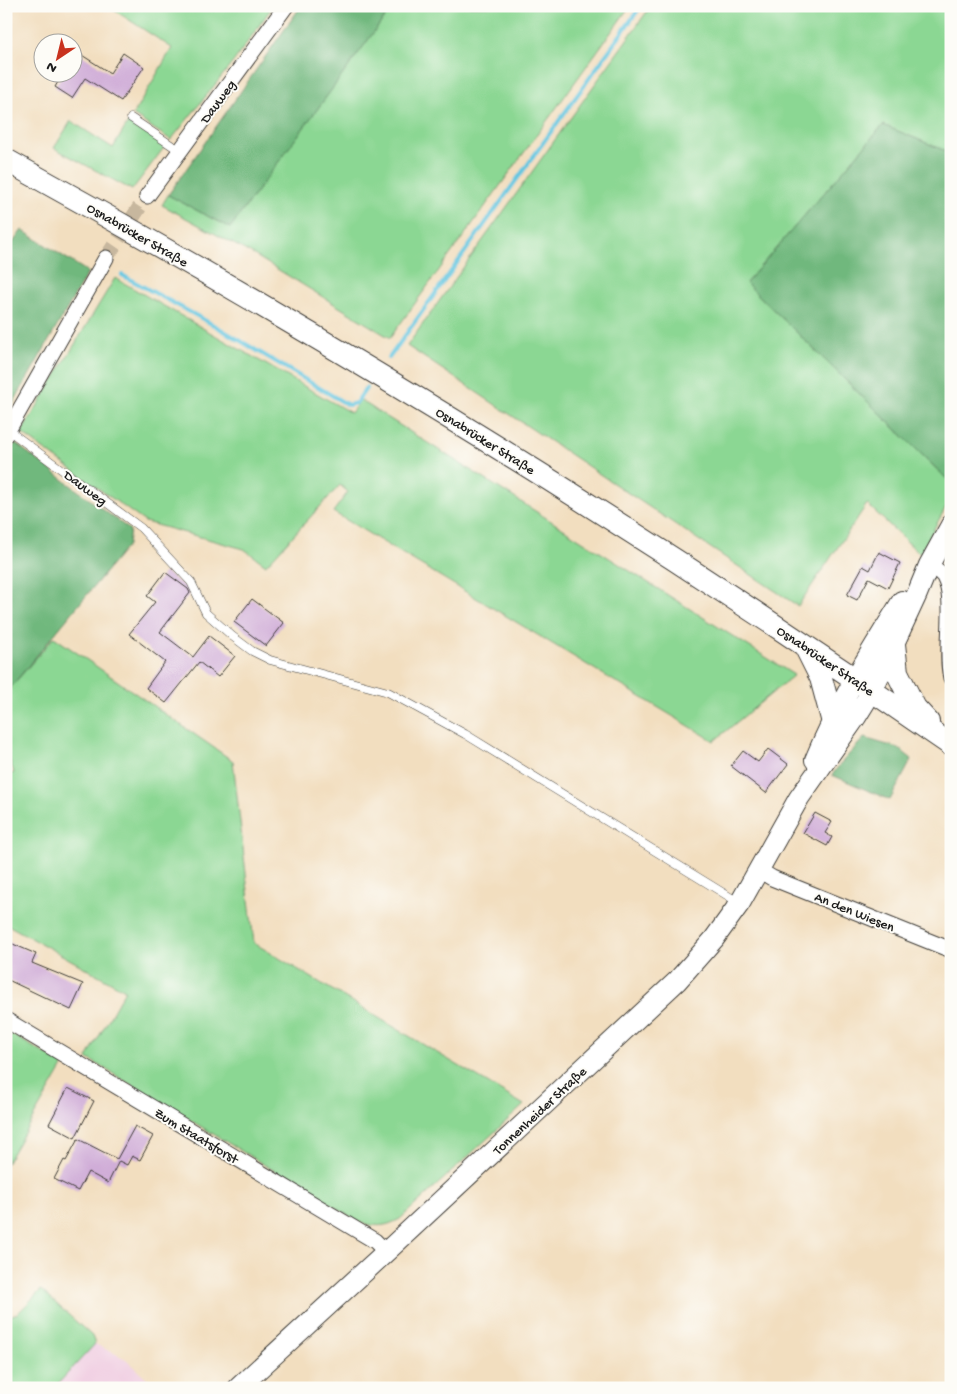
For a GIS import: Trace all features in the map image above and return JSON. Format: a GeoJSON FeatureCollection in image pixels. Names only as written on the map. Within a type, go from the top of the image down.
{"type":"FeatureCollection","features":[{"type":"Feature","properties":{"kind":"main road","name":"Osnabrücker Straße"},"geometry":{"type":"LineString","coordinates":[[6,160],[120,223],[436,409],[805,645],[947,743]]}},
{"type":"Feature","properties":{"kind":"main road"},"geometry":{"type":"LineString","coordinates":[[894,644],[897,672],[915,708],[947,743]]}},
{"type":"Feature","properties":{"kind":"main road"},"geometry":{"type":"LineString","coordinates":[[805,645],[821,678],[832,719]]}},
{"type":"Feature","properties":{"kind":"street","name":"Dauweg"},"geometry":{"type":"LineString","coordinates":[[147,196],[286,6]]}},
{"type":"Feature","properties":{"kind":"street","name":"Dauweg"},"geometry":{"type":"LineString","coordinates":[[7,432],[106,258]]}},
{"type":"Feature","properties":{"kind":"street","name":"Tonnenheider Straße"},"geometry":{"type":"LineString","coordinates":[[799,798],[832,719],[863,685],[894,644],[918,594],[929,565],[951,525]]}},
{"type":"Feature","properties":{"kind":"street","name":"Tonnenheider Straße"},"geometry":{"type":"LineString","coordinates":[[238,1388],[677,981],[714,939],[740,903],[799,798],[856,717],[863,685],[910,589],[929,565]]}},
{"type":"Feature","properties":{"kind":"street"},"geometry":{"type":"LineString","coordinates":[[929,565],[943,575],[950,588],[951,616],[948,663],[951,678]]}},
{"type":"Feature","properties":{"kind":"street","name":"An den Wiesen"},"geometry":{"type":"LineString","coordinates":[[759,870],[772,878],[951,950]]}},
{"type":"Feature","properties":{"kind":"street","name":"Zum Staatsforst"},"geometry":{"type":"LineString","coordinates":[[6,1020],[375,1241],[386,1252]]}},
{"type":"Feature","properties":{"kind":"lane"},"geometry":{"type":"LineString","coordinates":[[131,118],[180,151]]}},
{"type":"Feature","properties":{"kind":"lane","name":"Dauweg"},"geometry":{"type":"LineString","coordinates":[[7,432],[141,528],[190,582],[206,613],[252,651],[270,660],[388,692],[465,734],[740,903]]}},
{"type":"Feature","properties":{"kind":"shaded area"},"geometry":{"type":"Polygon","coordinates":[[[95,1344],[126,1359],[157,1388],[54,1388],[95,1344]]]}},
{"type":"Feature","properties":{"kind":"green space"},"geometry":{"type":"Polygon","coordinates":[[[108,6],[273,6],[234,61],[171,140],[133,115],[172,48],[108,6]]]}},
{"type":"Feature","properties":{"kind":"green space"},"geometry":{"type":"Polygon","coordinates":[[[301,6],[393,6],[230,228],[168,195],[301,6]]]}},
{"type":"Feature","properties":{"kind":"green space"},"geometry":{"type":"Polygon","coordinates":[[[393,6],[630,6],[390,338],[254,255],[162,205],[168,195],[230,228],[393,6]]]}},
{"type":"Feature","properties":{"kind":"green space"},"geometry":{"type":"Polygon","coordinates":[[[651,6],[951,6],[951,153],[883,125],[746,283],[951,483],[951,498],[920,554],[867,504],[798,606],[407,346],[651,6]]]}},
{"type":"Feature","properties":{"kind":"green space"},"geometry":{"type":"Polygon","coordinates":[[[71,121],[113,148],[129,121],[166,145],[132,190],[54,148],[71,121]]]}},
{"type":"Feature","properties":{"kind":"green space"},"geometry":{"type":"Polygon","coordinates":[[[883,125],[951,153],[951,483],[746,283],[883,125]]]}},
{"type":"Feature","properties":{"kind":"green space"},"geometry":{"type":"Polygon","coordinates":[[[22,230],[88,272],[6,416],[6,252],[22,230]]]}},
{"type":"Feature","properties":{"kind":"green space"},"geometry":{"type":"Polygon","coordinates":[[[115,278],[351,413],[360,400],[794,675],[714,741],[333,512],[348,492],[340,485],[266,565],[244,549],[145,522],[21,433],[115,278]]]}},
{"type":"Feature","properties":{"kind":"green space"},"geometry":{"type":"Polygon","coordinates":[[[15,443],[130,530],[128,545],[6,693],[6,459],[15,443]]]}},
{"type":"Feature","properties":{"kind":"green space"},"geometry":{"type":"Polygon","coordinates":[[[54,637],[233,761],[254,943],[524,1105],[400,1219],[381,1226],[361,1223],[87,1058],[125,990],[6,924],[6,775],[14,773],[6,749],[6,693],[54,637]]]}},
{"type":"Feature","properties":{"kind":"green space"},"geometry":{"type":"Polygon","coordinates":[[[864,738],[898,748],[912,759],[890,800],[832,775],[864,738]]]}},
{"type":"Feature","properties":{"kind":"green space"},"geometry":{"type":"Polygon","coordinates":[[[6,1031],[64,1065],[6,1164],[6,1031]]]}},
{"type":"Feature","properties":{"kind":"green space"},"geometry":{"type":"Polygon","coordinates":[[[41,1290],[92,1336],[95,1344],[54,1388],[14,1388],[6,1362],[6,1317],[18,1313],[41,1290]]]}},
{"type":"Feature","properties":{"kind":"building"},"geometry":{"type":"Polygon","coordinates":[[[123,53],[144,67],[121,101],[85,78],[72,98],[55,87],[58,82],[82,82],[82,55],[110,73],[123,53]]]}},
{"type":"Feature","properties":{"kind":"building"},"geometry":{"type":"Polygon","coordinates":[[[879,552],[900,563],[888,588],[869,578],[857,600],[847,595],[863,566],[870,570],[879,552]]]}},
{"type":"Feature","properties":{"kind":"building"},"geometry":{"type":"Polygon","coordinates":[[[165,572],[188,589],[190,593],[160,632],[193,657],[209,636],[235,656],[218,677],[199,662],[166,703],[146,688],[165,662],[129,634],[155,602],[147,596],[165,572]]]}},
{"type":"Feature","properties":{"kind":"building"},"geometry":{"type":"Polygon","coordinates":[[[252,599],[284,623],[266,646],[234,622],[252,599]]]}},
{"type":"Feature","properties":{"kind":"building"},"geometry":{"type":"Polygon","coordinates":[[[768,749],[788,764],[766,793],[731,766],[743,751],[758,762],[768,749]]]}},
{"type":"Feature","properties":{"kind":"building"},"geometry":{"type":"Polygon","coordinates":[[[815,813],[832,822],[825,833],[832,837],[827,846],[803,833],[815,813]]]}},
{"type":"Feature","properties":{"kind":"building"},"geometry":{"type":"Polygon","coordinates":[[[6,941],[36,954],[32,963],[83,984],[71,1010],[6,979],[6,941]]]}},
{"type":"Feature","properties":{"kind":"building"},"geometry":{"type":"Polygon","coordinates":[[[68,1088],[94,1101],[75,1138],[49,1124],[68,1088]]]}},
{"type":"Feature","properties":{"kind":"building"},"geometry":{"type":"Polygon","coordinates":[[[135,1126],[153,1136],[140,1160],[132,1156],[127,1165],[119,1161],[108,1183],[88,1172],[78,1191],[54,1179],[78,1139],[117,1159],[135,1126]]]}},
{"type":"Feature","properties":{"kind":"waterway"},"geometry":{"type":"LineString","coordinates":[[389,358],[641,6]]}},
{"type":"Feature","properties":{"kind":"waterway"},"geometry":{"type":"LineString","coordinates":[[122,275],[219,328],[348,405],[356,403],[367,387]]}},
{"type":"Feature","properties":{"kind":"tunnel"},"geometry":{"type":"LineString","coordinates":[[106,258],[147,196]]}}]}
